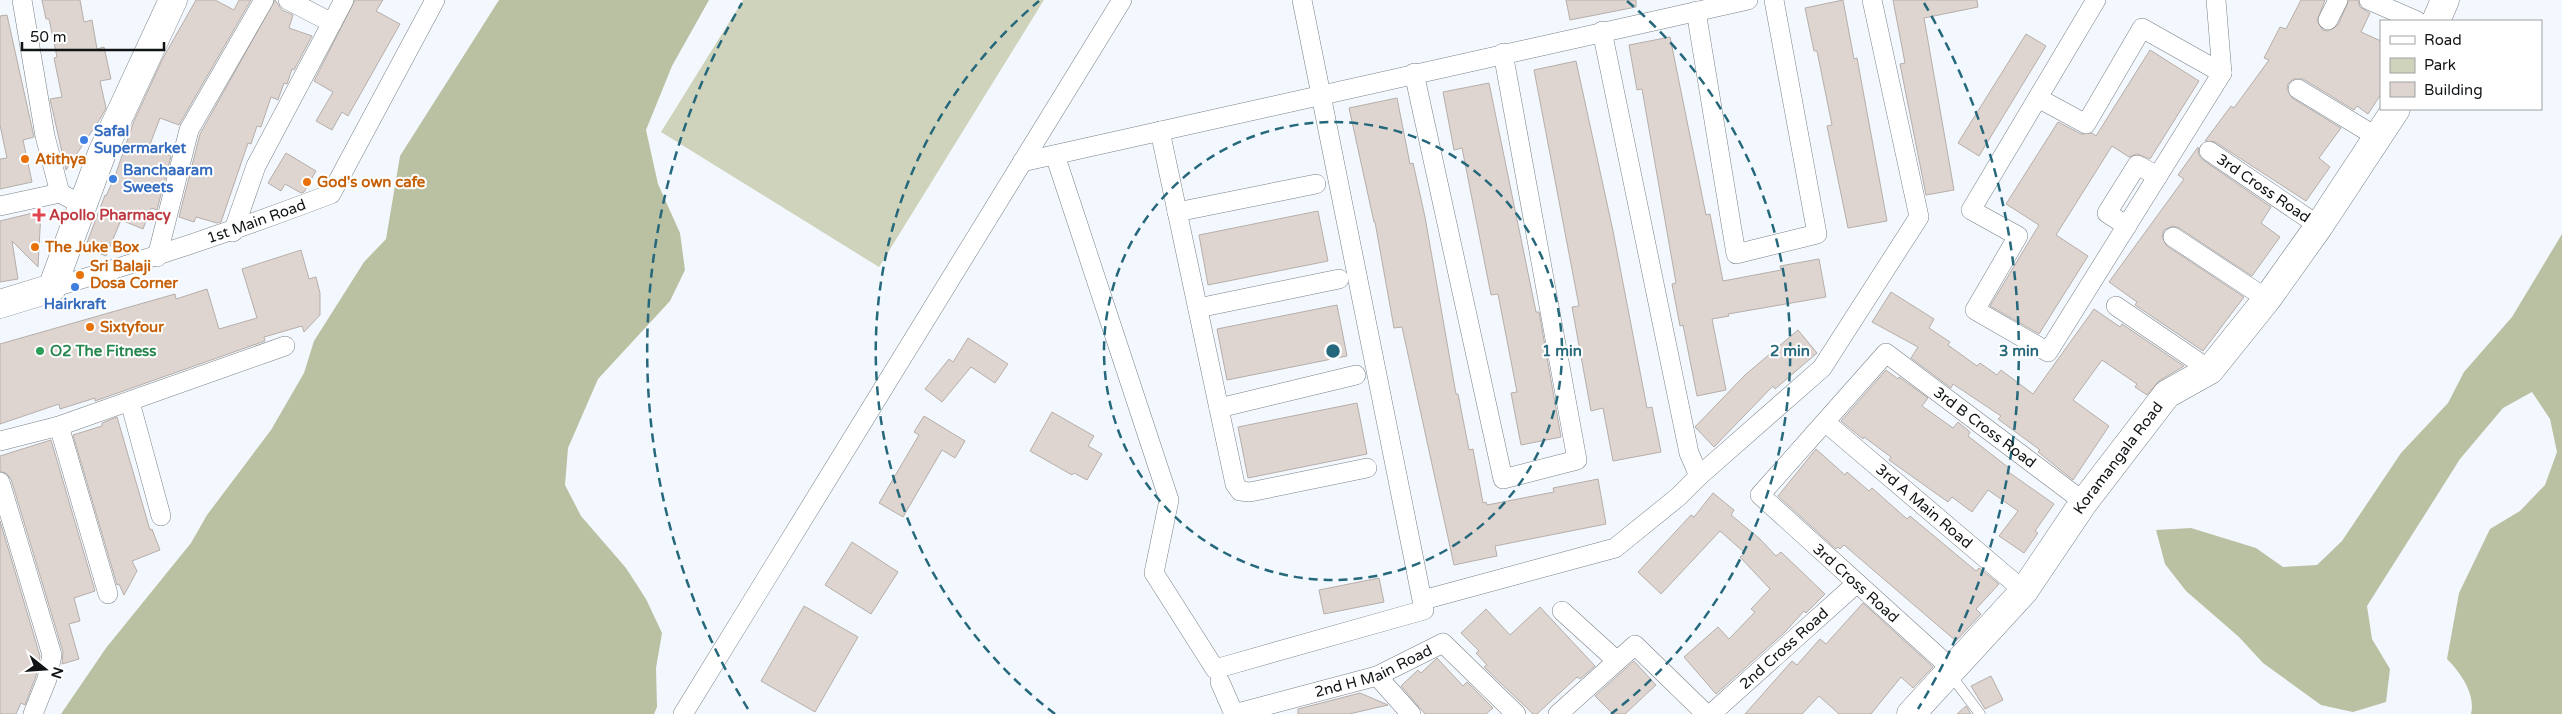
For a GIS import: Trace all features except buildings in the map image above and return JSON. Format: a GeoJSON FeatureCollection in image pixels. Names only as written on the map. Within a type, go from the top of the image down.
{"type":"FeatureCollection","features":[{"type":"Feature","properties":{"kind":"street"},"geometry":{"type":"LineString","coordinates":[[22,0],[45,136],[71,199]]}},
{"type":"Feature","properties":{"kind":"street"},"geometry":{"type":"LineString","coordinates":[[52,288],[71,199],[102,153],[173,0]]}},
{"type":"Feature","properties":{"kind":"street"},"geometry":{"type":"LineString","coordinates":[[157,257],[189,130],[264,0]]}},
{"type":"Feature","properties":{"kind":"street"},"geometry":{"type":"LineString","coordinates":[[288,0],[332,23]]}},
{"type":"Feature","properties":{"kind":"street"},"geometry":{"type":"LineString","coordinates":[[233,232],[256,166],[344,0]]}},
{"type":"Feature","properties":{"kind":"street","name":"1st Main Road"},"geometry":{"type":"LineString","coordinates":[[0,304],[233,232],[330,194],[435,0]]}},
{"type":"Feature","properties":{"kind":"street"},"geometry":{"type":"LineString","coordinates":[[683,714],[1122,0]]}},
{"type":"Feature","properties":{"kind":"street"},"geometry":{"type":"LineString","coordinates":[[1054,155],[1170,500],[1154,573],[1214,669],[1424,610],[1302,0]]}},
{"type":"Feature","properties":{"kind":"street"},"geometry":{"type":"LineString","coordinates":[[1022,162],[1602,31],[1748,0]]}},
{"type":"Feature","properties":{"kind":"street"},"geometry":{"type":"LineString","coordinates":[[1696,11],[1736,254],[1817,234],[1774,0]]}},
{"type":"Feature","properties":{"kind":"street"},"geometry":{"type":"LineString","coordinates":[[1422,600],[1615,548],[1678,497],[1699,476],[1822,368],[1919,217],[1872,0]]}},
{"type":"Feature","properties":{"kind":"street"},"geometry":{"type":"LineString","coordinates":[[2096,0],[1971,210],[2018,236],[1975,310],[2048,352],[2222,74],[2216,0]]}},
{"type":"Feature","properties":{"kind":"street"},"geometry":{"type":"LineString","coordinates":[[2328,20],[2338,0]]}},
{"type":"Feature","properties":{"kind":"street"},"geometry":{"type":"LineString","coordinates":[[2369,0],[2416,20]]}},
{"type":"Feature","properties":{"kind":"street"},"geometry":{"type":"LineString","coordinates":[[2436,20],[2445,0]]}},
{"type":"Feature","properties":{"kind":"street"},"geometry":{"type":"LineString","coordinates":[[2038,98],[2086,124],[2142,28],[2222,74]]}},
{"type":"Feature","properties":{"kind":"street"},"geometry":{"type":"LineString","coordinates":[[1602,31],[1690,453],[1699,476]]}},
{"type":"Feature","properties":{"kind":"street"},"geometry":{"type":"LineString","coordinates":[[1414,73],[1503,479],[1577,460],[1504,53]]}},
{"type":"Feature","properties":{"kind":"street"},"geometry":{"type":"LineString","coordinates":[[2298,89],[2377,137]]}},
{"type":"Feature","properties":{"kind":"street","name":"Koramangala Road"},"geometry":{"type":"LineString","coordinates":[[1910,714],[1951,672],[2024,591],[2084,502],[2167,394],[2210,370],[2267,299],[2319,226],[2395,110]]}},
{"type":"Feature","properties":{"kind":"street"},"geometry":{"type":"LineString","coordinates":[[1160,131],[1235,484],[1240,492],[1250,492],[1367,468]]}},
{"type":"Feature","properties":{"kind":"street","name":"3rd Cross Road"},"geometry":{"type":"LineString","coordinates":[[2209,151],[2319,226]]}},
{"type":"Feature","properties":{"kind":"street"},"geometry":{"type":"LineString","coordinates":[[1178,212],[1316,184]]}},
{"type":"Feature","properties":{"kind":"street"},"geometry":{"type":"LineString","coordinates":[[0,206],[71,199]]}},
{"type":"Feature","properties":{"kind":"street"},"geometry":{"type":"LineString","coordinates":[[2173,237],[2267,299]]}},
{"type":"Feature","properties":{"kind":"street"},"geometry":{"type":"LineString","coordinates":[[1198,308],[1338,279]]}},
{"type":"Feature","properties":{"kind":"street"},"geometry":{"type":"LineString","coordinates":[[2116,306],[2210,370]]}},
{"type":"Feature","properties":{"kind":"street"},"geometry":{"type":"LineString","coordinates":[[0,441],[59,426],[285,346]]}},
{"type":"Feature","properties":{"kind":"street","name":"3rd B Cross Road"},"geometry":{"type":"LineString","coordinates":[[1825,422],[1886,353],[2084,502]]}},
{"type":"Feature","properties":{"kind":"street"},"geometry":{"type":"LineString","coordinates":[[1219,408],[1356,375]]}},
{"type":"Feature","properties":{"kind":"street"},"geometry":{"type":"LineString","coordinates":[[130,402],[161,516]]}},
{"type":"Feature","properties":{"kind":"street","name":"3rd Cross Road"},"geometry":{"type":"LineString","coordinates":[[1825,422],[1760,495],[1951,672]]}},
{"type":"Feature","properties":{"kind":"street","name":"3rd A Main Road"},"geometry":{"type":"LineString","coordinates":[[1825,422],[2024,591]]}},
{"type":"Feature","properties":{"kind":"street"},"geometry":{"type":"LineString","coordinates":[[59,426],[108,594]]}},
{"type":"Feature","properties":{"kind":"street"},"geometry":{"type":"LineString","coordinates":[[0,482],[52,655],[47,679],[32,714]]}},
{"type":"Feature","properties":{"kind":"street","name":"2nd Cross Road"},"geometry":{"type":"LineString","coordinates":[[1711,714],[1857,583]]}},
{"type":"Feature","properties":{"kind":"street"},"geometry":{"type":"LineString","coordinates":[[1562,611],[1616,661]]}},
{"type":"Feature","properties":{"kind":"street","name":"2nd H Main Road"},"geometry":{"type":"LineString","coordinates":[[1234,714],[1376,676],[1443,643],[1516,714]]}},
{"type":"Feature","properties":{"kind":"street"},"geometry":{"type":"LineString","coordinates":[[1558,714],[1635,645],[1706,714]]}},
{"type":"Feature","properties":{"kind":"street"},"geometry":{"type":"LineString","coordinates":[[1376,676],[1411,714]]}},
{"type":"Feature","properties":{"kind":"street"},"geometry":{"type":"LineString","coordinates":[[1220,682],[1234,714]]}},
{"type":"Feature","properties":{"kind":"lane"},"geometry":{"type":"LineString","coordinates":[[1951,672],[1980,714]]}},
{"type":"Feature","properties":{"kind":"green space"},"geometry":{"type":"Polygon","coordinates":[[[499,0],[709,0],[672,66],[646,130],[658,184],[680,233],[685,270],[670,301],[598,379],[568,448],[565,485],[581,516],[626,568],[646,599],[662,633],[656,668],[657,707],[654,714],[61,714],[106,648],[191,543],[207,515],[271,430],[304,373],[314,341],[364,262],[386,239],[400,156],[499,0]]]}},
{"type":"Feature","properties":{"kind":"green space"},"geometry":{"type":"Polygon","coordinates":[[[743,0],[1044,0],[879,267],[661,132],[743,0]]]}},
{"type":"Feature","properties":{"kind":"green space"},"geometry":{"type":"Polygon","coordinates":[[[2562,234],[2562,714],[2471,714],[2471,699],[2466,684],[2447,659],[2459,593],[2490,529],[2520,511],[2545,485],[2557,452],[2550,419],[2532,392],[2503,408],[2460,459],[2367,606],[2372,639],[2390,669],[2386,702],[2353,712],[2321,705],[2263,663],[2239,637],[2186,591],[2165,564],[2156,530],[2191,528],[2256,548],[2283,567],[2317,565],[2342,541],[2401,453],[2448,403],[2464,372],[2512,317],[2562,234]]]}},
{"type":"Feature","properties":{"kind":"place","name":"Safal Supermarket"},"geometry":{"type":"Point","coordinates":[84,140]}},
{"type":"Feature","properties":{"kind":"place","name":"Atithya"},"geometry":{"type":"Point","coordinates":[25,159]}},
{"type":"Feature","properties":{"kind":"place","name":"Banchaaram Sweets"},"geometry":{"type":"Point","coordinates":[113,179]}},
{"type":"Feature","properties":{"kind":"place","name":"God's own cafe"},"geometry":{"type":"Point","coordinates":[307,182]}},
{"type":"Feature","properties":{"kind":"place","name":"Apollo Pharmacy"},"geometry":{"type":"Point","coordinates":[39,215]}},
{"type":"Feature","properties":{"kind":"place","name":"The Juke Box"},"geometry":{"type":"Point","coordinates":[35,247]}},
{"type":"Feature","properties":{"kind":"place","name":"Sri Balaji Dosa Corner"},"geometry":{"type":"Point","coordinates":[80,275]}},
{"type":"Feature","properties":{"kind":"place","name":"Hairkraft"},"geometry":{"type":"Point","coordinates":[75,287]}},
{"type":"Feature","properties":{"kind":"place","name":"Sixtyfour"},"geometry":{"type":"Point","coordinates":[90,327]}},
{"type":"Feature","properties":{"kind":"place","name":"O2 The Fitness"},"geometry":{"type":"Point","coordinates":[40,351]}}]}
